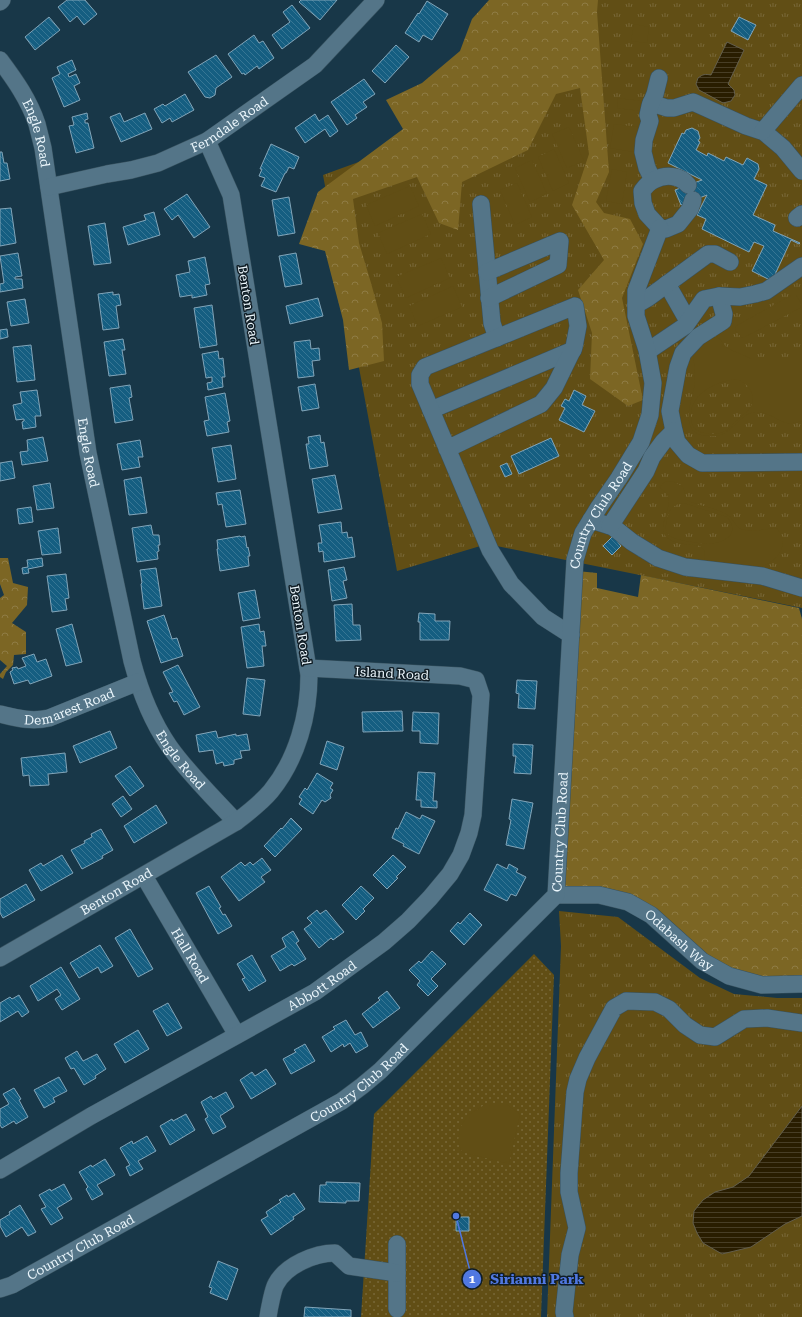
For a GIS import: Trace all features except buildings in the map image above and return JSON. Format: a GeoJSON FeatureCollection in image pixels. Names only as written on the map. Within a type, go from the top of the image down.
{"type":"FeatureCollection","features":[{"type":"Feature","properties":{"kind":"street","name":"Ferndale Road"},"geometry":{"type":"LineString","coordinates":[[49,187],[131,170],[158,162],[207,141],[315,65],[376,0]]}},
{"type":"Feature","properties":{"kind":"street","name":"Engle Road"},"geometry":{"type":"LineString","coordinates":[[0,60],[15,80],[26,99],[37,123],[43,148],[88,453],[132,661],[138,682],[155,721],[169,745],[185,767],[236,822]]}},
{"type":"Feature","properties":{"kind":"street"},"geometry":{"type":"LineString","coordinates":[[653,180],[647,168],[644,152],[644,140],[650,121],[648,115],[659,78]]}},
{"type":"Feature","properties":{"kind":"street"},"geometry":{"type":"LineString","coordinates":[[763,131],[802,85]]}},
{"type":"Feature","properties":{"kind":"street"},"geometry":{"type":"LineString","coordinates":[[651,103],[667,108],[674,108],[693,102],[746,126],[763,131],[783,148],[802,171]]}},
{"type":"Feature","properties":{"kind":"street","name":"Benton Road"},"geometry":{"type":"LineString","coordinates":[[0,958],[236,822],[254,808],[271,790],[285,771],[295,749],[303,722],[309,691],[308,668],[231,195],[207,141]]}},
{"type":"Feature","properties":{"kind":"street"},"geometry":{"type":"LineString","coordinates":[[670,176],[683,179],[691,192],[690,209],[678,224],[666,230],[660,228],[647,214],[643,203],[642,191],[653,180],[670,176]]}},
{"type":"Feature","properties":{"kind":"street"},"geometry":{"type":"LineString","coordinates":[[481,204],[492,323],[497,338]]}},
{"type":"Feature","properties":{"kind":"street","name":"Country Club Road"},"geometry":{"type":"LineString","coordinates":[[0,1289],[12,1285],[342,1101],[362,1086],[391,1060],[556,895],[575,560],[583,533],[620,478],[641,442],[650,415],[653,383],[648,351],[636,316],[636,291],[660,228]]}},
{"type":"Feature","properties":{"kind":"street"},"geometry":{"type":"LineString","coordinates":[[487,272],[560,241],[558,265],[490,298]]}},
{"type":"Feature","properties":{"kind":"street"},"geometry":{"type":"LineString","coordinates":[[636,305],[648,298],[708,254],[715,254],[730,262]]}},
{"type":"Feature","properties":{"kind":"street"},"geometry":{"type":"LineString","coordinates":[[648,351],[686,324],[704,300],[719,296],[740,297],[766,291],[802,266]]}},
{"type":"Feature","properties":{"kind":"street"},"geometry":{"type":"LineString","coordinates":[[667,284],[694,340]]}},
{"type":"Feature","properties":{"kind":"street"},"geometry":{"type":"LineString","coordinates":[[719,296],[724,314],[723,321],[694,340],[683,353],[678,367],[670,411],[678,442],[688,455],[702,463],[802,462]]}},
{"type":"Feature","properties":{"kind":"street"},"geometry":{"type":"LineString","coordinates":[[447,449],[541,404],[554,388],[573,350],[578,326],[575,306],[425,366],[420,375],[420,384],[447,449],[490,550],[511,584],[543,617],[571,635]]}},
{"type":"Feature","properties":{"kind":"street"},"geometry":{"type":"LineString","coordinates":[[431,410],[573,350]]}},
{"type":"Feature","properties":{"kind":"street"},"geometry":{"type":"LineString","coordinates":[[610,526],[646,471],[652,457],[663,442],[674,431]]}},
{"type":"Feature","properties":{"kind":"street"},"geometry":{"type":"LineString","coordinates":[[591,520],[613,527],[632,542],[658,558],[685,567],[762,576],[802,588]]}},
{"type":"Feature","properties":{"kind":"street","name":"Island Road"},"geometry":{"type":"LineString","coordinates":[[308,668],[460,676],[476,680]]}},
{"type":"Feature","properties":{"kind":"street","name":"Abbott Road"},"geometry":{"type":"LineString","coordinates":[[0,1170],[91,1116],[315,992],[384,942],[426,903],[450,874],[461,854],[469,833],[473,815],[481,695],[476,680]]}},
{"type":"Feature","properties":{"kind":"street","name":"Demarest Road"},"geometry":{"type":"LineString","coordinates":[[0,714],[25,720],[38,721],[49,718],[138,682]]}},
{"type":"Feature","properties":{"kind":"street","name":"Hall Road"},"geometry":{"type":"LineString","coordinates":[[144,876],[237,1035]]}},
{"type":"Feature","properties":{"kind":"street","name":"Odabash Way"},"geometry":{"type":"LineString","coordinates":[[556,895],[599,895],[628,902],[651,915],[702,961],[729,976],[762,985],[802,984]]}},
{"type":"Feature","properties":{"kind":"street"},"geometry":{"type":"LineString","coordinates":[[565,1317],[564,1312],[570,1255],[577,1228],[569,1192],[571,1131],[575,1092],[578,1079],[587,1058],[614,1008],[626,1001],[655,1002],[669,1009],[685,1025],[700,1035],[715,1037],[744,1019],[767,1018],[802,1023]]}},
{"type":"Feature","properties":{"kind":"street"},"geometry":{"type":"LineString","coordinates":[[397,1244],[397,1309]]}},
{"type":"Feature","properties":{"kind":"street"},"geometry":{"type":"LineString","coordinates":[[268,1317],[276,1284],[287,1272],[313,1256],[335,1253],[349,1266],[397,1273]]}},
{"type":"Feature","properties":{"kind":"green space"},"geometry":{"type":"Polygon","coordinates":[[[489,0],[598,0],[597,12],[609,172],[596,202],[604,213],[630,219],[643,244],[622,298],[643,400],[628,406],[590,379],[592,333],[578,290],[604,260],[572,205],[589,154],[580,88],[556,94],[528,150],[462,182],[458,230],[439,223],[417,177],[353,199],[359,243],[382,323],[384,361],[349,370],[343,320],[325,251],[299,244],[318,192],[403,129],[386,100],[422,83],[460,51],[472,19],[489,0]]]}},
{"type":"Feature","properties":{"kind":"green space"},"geometry":{"type":"Polygon","coordinates":[[[570,0],[802,0],[802,608],[487,544],[397,571],[323,175],[564,87],[570,0]]]}},
{"type":"Feature","properties":{"kind":"green space"},"geometry":{"type":"Polygon","coordinates":[[[634,24],[649,27],[647,43],[631,41],[634,24]]]}},
{"type":"Feature","properties":{"kind":"green space"},"geometry":{"type":"Polygon","coordinates":[[[618,98],[641,101],[640,111],[617,108],[618,98]]]}},
{"type":"Feature","properties":{"kind":"green space"},"geometry":{"type":"Polygon","coordinates":[[[614,124],[638,127],[634,152],[610,148],[614,124]]]}},
{"type":"Feature","properties":{"kind":"green space"},"geometry":{"type":"Polygon","coordinates":[[[569,127],[584,161],[567,168],[552,134],[569,127]]]}},
{"type":"Feature","properties":{"kind":"green space"},"geometry":{"type":"Polygon","coordinates":[[[554,149],[569,183],[553,191],[538,157],[554,149]]]}},
{"type":"Feature","properties":{"kind":"green space"},"geometry":{"type":"Polygon","coordinates":[[[532,160],[547,194],[530,202],[515,168],[532,160]]]}},
{"type":"Feature","properties":{"kind":"green space"},"geometry":{"type":"Polygon","coordinates":[[[612,169],[627,172],[622,204],[606,201],[612,169]]]}},
{"type":"Feature","properties":{"kind":"green space"},"geometry":{"type":"Polygon","coordinates":[[[517,183],[532,217],[515,225],[500,190],[517,183]]]}},
{"type":"Feature","properties":{"kind":"green space"},"geometry":{"type":"Polygon","coordinates":[[[410,186],[419,206],[375,226],[366,205],[410,186]]]}},
{"type":"Feature","properties":{"kind":"green space"},"geometry":{"type":"Polygon","coordinates":[[[422,214],[431,234],[387,254],[378,233],[422,214]]]}},
{"type":"Feature","properties":{"kind":"green space"},"geometry":{"type":"Polygon","coordinates":[[[441,258],[450,278],[406,298],[396,277],[441,258]]]}},
{"type":"Feature","properties":{"kind":"green space"},"geometry":{"type":"Polygon","coordinates":[[[453,286],[462,307],[418,326],[409,306],[453,286]]]}},
{"type":"Feature","properties":{"kind":"green space"},"geometry":{"type":"Polygon","coordinates":[[[792,295],[796,295],[801,303],[800,308],[743,338],[735,330],[736,326],[792,295]]]}},
{"type":"Feature","properties":{"kind":"green space"},"geometry":{"type":"Polygon","coordinates":[[[717,336],[727,348],[752,359],[802,359],[802,421],[787,423],[768,414],[755,412],[745,416],[729,430],[720,435],[701,435],[694,431],[690,426],[689,419],[690,403],[695,381],[692,350],[717,336]],[[737,379],[729,380],[705,390],[699,396],[694,402],[692,410],[691,421],[694,428],[706,434],[720,433],[728,429],[747,412],[753,402],[753,397],[747,386],[737,379]]]}},
{"type":"Feature","properties":{"kind":"green space"},"geometry":{"type":"Polygon","coordinates":[[[673,481],[683,487],[687,500],[724,513],[730,517],[739,528],[747,530],[763,530],[777,528],[783,539],[780,552],[777,557],[761,567],[749,569],[705,564],[704,550],[700,546],[675,542],[667,537],[663,531],[663,524],[669,501],[666,494],[659,487],[665,482],[673,481]],[[680,503],[672,507],[667,519],[666,528],[670,536],[695,543],[709,544],[721,542],[732,532],[731,523],[727,517],[680,503]]]}},
{"type":"Feature","properties":{"kind":"green space"},"geometry":{"type":"Polygon","coordinates":[[[0,558],[8,558],[13,583],[28,587],[27,605],[12,623],[26,632],[26,654],[14,655],[13,665],[6,672],[3,679],[0,677],[0,674],[7,666],[0,660],[0,598],[4,595],[0,584],[0,558]]]}},
{"type":"Feature","properties":{"kind":"green space"},"geometry":{"type":"Polygon","coordinates":[[[577,571],[597,573],[597,588],[638,597],[641,575],[799,608],[802,619],[802,984],[729,976],[628,902],[556,895],[577,571]]]}},
{"type":"Feature","properties":{"kind":"green space"},"geometry":{"type":"Polygon","coordinates":[[[559,911],[618,917],[700,978],[734,994],[777,998],[802,998],[802,1317],[547,1317],[561,946],[559,911]]]}},
{"type":"Feature","properties":{"kind":"green space"},"geometry":{"type":"Polygon","coordinates":[[[534,954],[554,975],[541,1317],[361,1317],[374,1114],[534,954]]]}},
{"type":"Feature","properties":{"kind":"green space"},"geometry":{"type":"Polygon","coordinates":[[[486,1104],[506,1104],[520,1114],[509,1164],[462,1152],[458,1142],[460,1128],[468,1115],[486,1104]]]}},
{"type":"Feature","properties":{"kind":"shaded area"},"geometry":{"type":"Polygon","coordinates":[[[727,42],[744,50],[728,84],[734,90],[735,95],[731,101],[723,103],[699,90],[696,84],[698,78],[701,76],[706,74],[711,75],[727,42]]]}},
{"type":"Feature","properties":{"kind":"shaded area"},"geometry":{"type":"Polygon","coordinates":[[[802,1106],[802,1216],[785,1224],[751,1247],[722,1254],[703,1243],[693,1223],[694,1211],[703,1200],[715,1192],[733,1187],[749,1176],[802,1106]]]}},
{"type":"Feature","properties":{"kind":"place","name":"Sirianni Park"},"geometry":{"type":"Point","coordinates":[456,1216]}}]}
